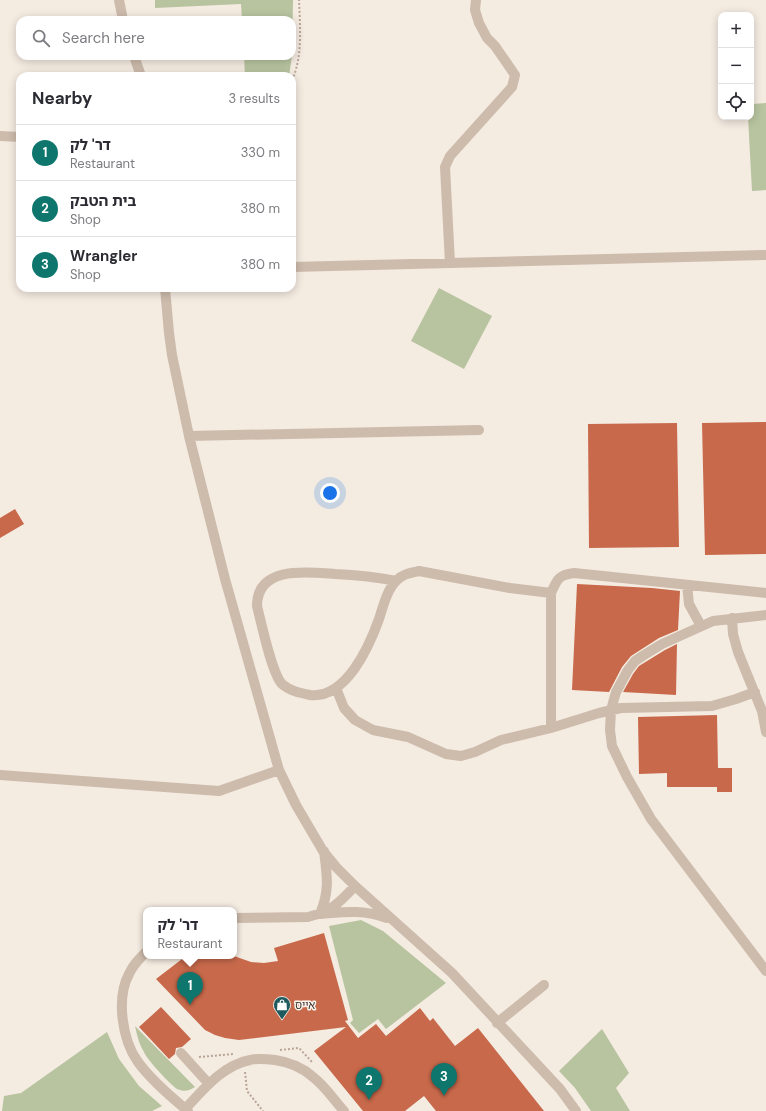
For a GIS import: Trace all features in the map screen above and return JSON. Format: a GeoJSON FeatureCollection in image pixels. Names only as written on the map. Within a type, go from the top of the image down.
{"type":"FeatureCollection","features":[{"type":"Feature","properties":{"kind":"street"},"geometry":{"type":"LineString","coordinates":[[118,0],[122,16]]}},
{"type":"Feature","properties":{"kind":"street"},"geometry":{"type":"LineString","coordinates":[[450,263],[445,166],[450,156],[512,87],[514,75],[495,46],[487,38],[479,23],[475,10],[476,0]]}},
{"type":"Feature","properties":{"kind":"street"},"geometry":{"type":"LineString","coordinates":[[135,60],[140,72]]}},
{"type":"Feature","properties":{"kind":"street"},"geometry":{"type":"LineString","coordinates":[[0,136],[16,137]]}},
{"type":"Feature","properties":{"kind":"street"},"geometry":{"type":"LineString","coordinates":[[296,267],[766,255]]}},
{"type":"Feature","properties":{"kind":"street"},"geometry":{"type":"LineString","coordinates":[[165,292],[171,347],[189,436],[225,579],[279,770],[299,810],[323,851],[336,867],[355,886],[452,973],[560,1089],[576,1111]]}},
{"type":"Feature","properties":{"kind":"street"},"geometry":{"type":"LineString","coordinates":[[189,436],[479,430]]}},
{"type":"Feature","properties":{"kind":"street"},"geometry":{"type":"LineString","coordinates":[[396,581],[375,577],[298,572],[279,575],[267,582],[261,588],[257,596],[257,606],[273,666],[282,684],[301,694],[313,695],[325,693],[336,688],[348,677],[360,660],[373,635],[389,593],[396,581],[407,574],[419,571],[510,588],[551,593]]}},
{"type":"Feature","properties":{"kind":"street"},"geometry":{"type":"LineString","coordinates":[[551,728],[551,593],[557,579],[565,574],[574,573],[766,593]]}},
{"type":"Feature","properties":{"kind":"street"},"geometry":{"type":"LineString","coordinates":[[687,585],[689,604],[701,626]]}},
{"type":"Feature","properties":{"kind":"street"},"geometry":{"type":"LineString","coordinates":[[766,615],[713,621],[662,644],[644,655],[636,661],[621,680],[612,700],[610,730],[612,746],[626,777],[651,820],[766,971]]}},
{"type":"Feature","properties":{"kind":"street"},"geometry":{"type":"LineString","coordinates":[[732,618],[733,634],[738,652],[762,711],[766,732]]}},
{"type":"Feature","properties":{"kind":"street"},"geometry":{"type":"LineString","coordinates":[[336,688],[344,708],[355,720],[373,730],[408,737],[446,754],[461,756],[475,752],[501,740],[551,728],[611,710],[621,708],[712,706],[755,692]]}},
{"type":"Feature","properties":{"kind":"street"},"geometry":{"type":"LineString","coordinates":[[0,775],[219,791],[279,770]]}},
{"type":"Feature","properties":{"kind":"street"},"geometry":{"type":"LineString","coordinates":[[320,914],[326,899],[327,888],[327,876],[323,851]]}},
{"type":"Feature","properties":{"kind":"street"},"geometry":{"type":"LineString","coordinates":[[320,914],[340,902],[355,886]]}},
{"type":"Feature","properties":{"kind":"street"},"geometry":{"type":"LineString","coordinates":[[237,918],[308,917],[320,914],[357,911],[378,915],[394,921]]}},
{"type":"Feature","properties":{"kind":"street"},"geometry":{"type":"LineString","coordinates":[[143,955],[136,962],[128,975],[123,994],[122,1012],[128,1044],[137,1060],[147,1073],[187,1110],[209,1084],[223,1073],[243,1062],[266,1059],[288,1062],[301,1068],[314,1077],[344,1111]]}},
{"type":"Feature","properties":{"kind":"street"},"geometry":{"type":"LineString","coordinates":[[497,1023],[544,985]]}},
{"type":"Feature","properties":{"kind":"street"},"geometry":{"type":"LineString","coordinates":[[181,1053],[209,1084]]}},
{"type":"Feature","properties":{"kind":"path"},"geometry":{"type":"LineString","coordinates":[[294,72],[298,55],[300,35],[299,0]]}},
{"type":"Feature","properties":{"kind":"path"},"geometry":{"type":"LineString","coordinates":[[243,1062],[247,1091],[263,1111]]}},
{"type":"Feature","properties":{"kind":"green space"},"geometry":{"type":"Polygon","coordinates":[[[155,0],[293,0],[293,16],[242,16],[241,4],[155,8],[155,0]]]}},
{"type":"Feature","properties":{"kind":"green space"},"geometry":{"type":"Polygon","coordinates":[[[244,60],[291,60],[290,72],[245,72],[244,60]]]}},
{"type":"Feature","properties":{"kind":"green space"},"geometry":{"type":"Polygon","coordinates":[[[766,103],[766,190],[752,191],[748,120],[754,120],[754,104],[766,103]]]}},
{"type":"Feature","properties":{"kind":"green space"},"geometry":{"type":"Polygon","coordinates":[[[439,288],[492,316],[464,369],[411,341],[439,288]]]}},
{"type":"Feature","properties":{"kind":"green space"},"geometry":{"type":"Polygon","coordinates":[[[361,920],[383,931],[446,983],[386,1029],[378,1019],[359,1033],[350,1023],[353,1020],[329,926],[361,920]]]}},
{"type":"Feature","properties":{"kind":"green space"},"geometry":{"type":"Polygon","coordinates":[[[135,1026],[195,1087],[182,1091],[174,1087],[165,1078],[146,1056],[139,1043],[135,1026]]]}},
{"type":"Feature","properties":{"kind":"green space"},"geometry":{"type":"Polygon","coordinates":[[[602,1029],[629,1073],[616,1088],[630,1111],[591,1111],[575,1088],[559,1071],[602,1029]]]}},
{"type":"Feature","properties":{"kind":"green space"},"geometry":{"type":"Polygon","coordinates":[[[107,1032],[119,1059],[139,1086],[162,1106],[152,1111],[2,1111],[4,1096],[21,1093],[107,1032]]]}},
{"type":"Feature","properties":{"kind":"building"},"geometry":{"type":"Polygon","coordinates":[[[766,422],[766,554],[705,555],[702,423],[766,422]]]}},
{"type":"Feature","properties":{"kind":"building"},"geometry":{"type":"Polygon","coordinates":[[[677,423],[679,547],[589,548],[588,424],[677,423]]]}},
{"type":"Feature","properties":{"kind":"building"},"geometry":{"type":"Polygon","coordinates":[[[15,509],[24,524],[0,538],[0,518],[15,509]]]}},
{"type":"Feature","properties":{"kind":"building"},"geometry":{"type":"Polygon","coordinates":[[[577,584],[680,591],[678,630],[659,638],[631,656],[622,667],[609,692],[572,690],[577,584]]]}},
{"type":"Feature","properties":{"kind":"building"},"geometry":{"type":"Polygon","coordinates":[[[677,644],[676,695],[623,692],[639,666],[677,644]]]}},
{"type":"Feature","properties":{"kind":"building"},"geometry":{"type":"Polygon","coordinates":[[[717,715],[718,768],[732,768],[732,792],[717,792],[717,787],[667,787],[667,773],[639,774],[638,717],[717,715]]]}},
{"type":"Feature","properties":{"kind":"building"},"geometry":{"type":"Polygon","coordinates":[[[324,933],[348,1020],[345,1021],[358,1038],[376,1024],[386,1036],[420,1008],[430,1021],[433,1018],[455,1046],[478,1028],[544,1111],[436,1111],[424,1096],[405,1111],[363,1111],[314,1051],[346,1027],[239,1040],[225,1038],[205,1030],[156,979],[182,959],[237,959],[237,957],[251,962],[264,963],[278,961],[274,948],[324,933]]]}},
{"type":"Feature","properties":{"kind":"building"},"geometry":{"type":"Polygon","coordinates":[[[161,1007],[191,1039],[182,1047],[176,1048],[175,1054],[169,1059],[139,1027],[161,1007]]]}},
{"type":"Feature","properties":{"kind":"place","name":"דר' לק"},"geometry":{"type":"Point","coordinates":[190,1005]}},
{"type":"Feature","properties":{"kind":"place","name":"אייס"},"geometry":{"type":"Point","coordinates":[282,1020]}},
{"type":"Feature","properties":{"kind":"place","name":"Wrangler"},"geometry":{"type":"Point","coordinates":[444,1096]}},
{"type":"Feature","properties":{"kind":"place","name":"בית הטבק"},"geometry":{"type":"Point","coordinates":[369,1100]}}]}
